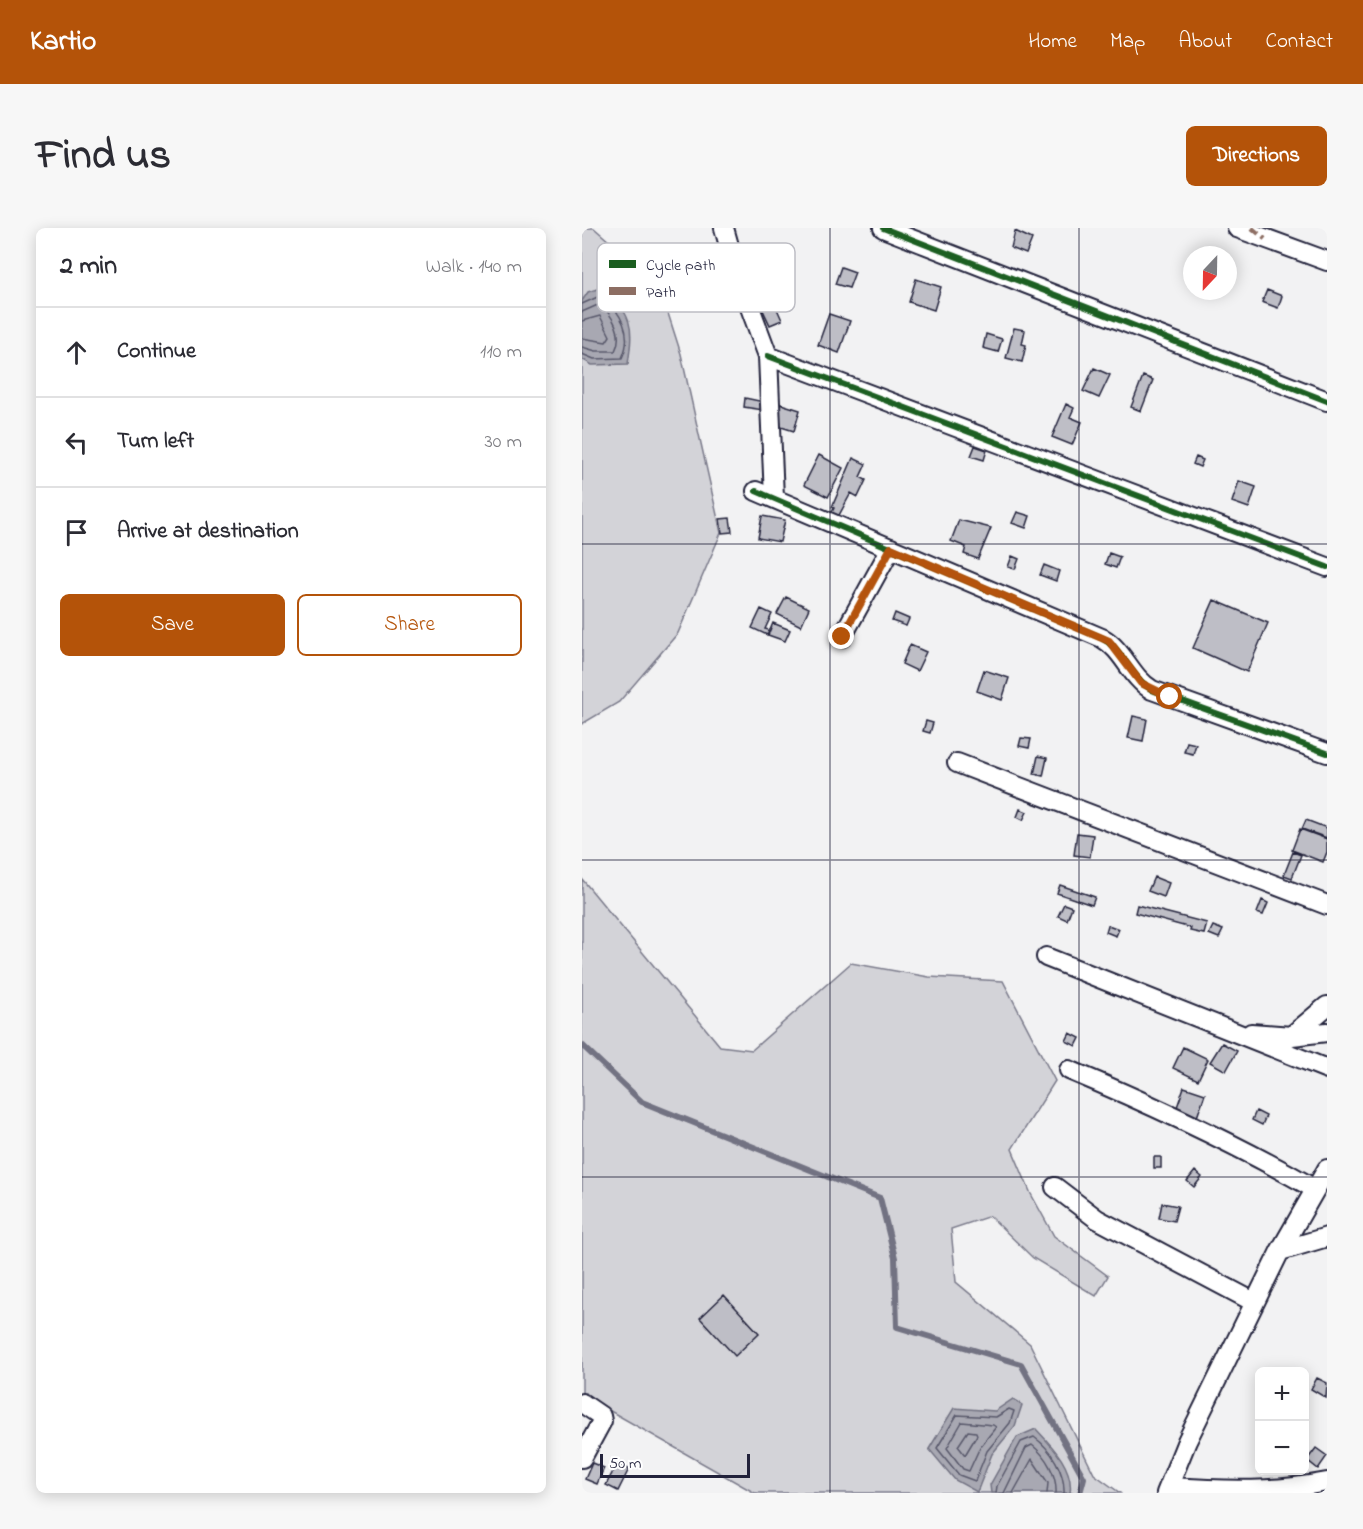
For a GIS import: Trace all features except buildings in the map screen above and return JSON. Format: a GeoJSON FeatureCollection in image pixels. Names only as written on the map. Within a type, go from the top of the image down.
{"type":"FeatureCollection","features":[{"type":"Feature","properties":{"kind":"street"},"geometry":{"type":"LineString","coordinates":[[724,228],[728,243]]}},
{"type":"Feature","properties":{"kind":"street"},"geometry":{"type":"LineString","coordinates":[[883,228],[1327,402]]}},
{"type":"Feature","properties":{"kind":"street"},"geometry":{"type":"LineString","coordinates":[[1237,228],[1327,261]]}},
{"type":"Feature","properties":{"kind":"street"},"geometry":{"type":"LineString","coordinates":[[752,312],[768,356],[774,498]]}},
{"type":"Feature","properties":{"kind":"street"},"geometry":{"type":"LineString","coordinates":[[768,356],[1327,567]]}},
{"type":"Feature","properties":{"kind":"street"},"geometry":{"type":"LineString","coordinates":[[756,491],[1109,641],[1134,676],[1152,690],[1327,753]]}},
{"type":"Feature","properties":{"kind":"street"},"geometry":{"type":"LineString","coordinates":[[842,637],[891,548]]}},
{"type":"Feature","properties":{"kind":"street"},"geometry":{"type":"LineString","coordinates":[[957,763],[1327,905]]}},
{"type":"Feature","properties":{"kind":"street"},"geometry":{"type":"LineString","coordinates":[[1046,957],[1327,1069]]}},
{"type":"Feature","properties":{"kind":"street"},"geometry":{"type":"LineString","coordinates":[[1275,1048],[1327,1006]]}},
{"type":"Feature","properties":{"kind":"street"},"geometry":{"type":"LineString","coordinates":[[1231,1031],[1292,1036],[1327,1032]]}},
{"type":"Feature","properties":{"kind":"street"},"geometry":{"type":"LineString","coordinates":[[1069,1070],[1139,1099],[1271,1164],[1315,1189]]}},
{"type":"Feature","properties":{"kind":"street"},"geometry":{"type":"LineString","coordinates":[[1327,1169],[1254,1302],[1187,1441],[1167,1490],[1254,1492],[1287,1490],[1327,1482]]}},
{"type":"Feature","properties":{"kind":"street"},"geometry":{"type":"LineString","coordinates":[[1055,1187],[1097,1219],[1254,1302]]}},
{"type":"Feature","properties":{"kind":"street"},"geometry":{"type":"LineString","coordinates":[[1280,1251],[1327,1237]]}},
{"type":"Feature","properties":{"kind":"street"},"geometry":{"type":"LineString","coordinates":[[582,1403],[601,1416],[602,1421],[582,1458]]}},
{"type":"Feature","properties":{"kind":"shaded area"},"geometry":{"type":"Polygon","coordinates":[[[582,228],[594,228],[611,243],[597,243],[597,312],[668,312],[681,354],[721,533],[678,633],[619,702],[582,724],[582,228]]]}},
{"type":"Feature","properties":{"kind":"shaded area"},"geometry":{"type":"Polygon","coordinates":[[[582,879],[720,1046],[752,1050],[851,963],[929,977],[1003,981],[1055,1081],[1012,1149],[1031,1194],[1054,1236],[1108,1276],[1096,1296],[1033,1258],[990,1216],[951,1229],[956,1282],[1030,1344],[1094,1474],[1120,1493],[755,1493],[582,1395],[582,879]]]}},
{"type":"Feature","properties":{"kind":"water"},"geometry":{"type":"Polygon","coordinates":[[[597,289],[597,312],[624,312],[629,321],[631,339],[628,364],[592,365],[582,359],[582,301],[588,292],[597,289]]]}},
{"type":"Feature","properties":{"kind":"water"},"geometry":{"type":"Polygon","coordinates":[[[1013,1399],[1022,1405],[1015,1426],[992,1454],[977,1492],[955,1480],[929,1449],[954,1408],[995,1411],[1013,1399]]]}},
{"type":"Feature","properties":{"kind":"water"},"geometry":{"type":"Polygon","coordinates":[[[1036,1429],[1061,1458],[1069,1475],[1070,1493],[991,1493],[990,1485],[1017,1437],[1036,1429]]]}},
{"type":"Feature","properties":{"kind":"waterway"},"geometry":{"type":"LineString","coordinates":[[582,1045],[642,1102],[880,1198],[895,1258],[897,1327],[1021,1364],[1084,1478],[1080,1493]]}},
{"type":"Feature","properties":{"kind":"marked path"},"geometry":{"type":"LineString","coordinates":[[1252,228],[1265,239]]}},
{"type":"Feature","properties":{"kind":"cycle path"},"geometry":{"type":"LineString","coordinates":[[883,228],[1327,401]]}},
{"type":"Feature","properties":{"kind":"cycle path"},"geometry":{"type":"LineString","coordinates":[[768,356],[1327,567]]}},
{"type":"Feature","properties":{"kind":"cycle path"},"geometry":{"type":"LineString","coordinates":[[756,491],[1102,638],[1116,649],[1144,685],[1152,690],[1327,753]]}},
{"type":"Feature","properties":{"kind":"route"},"geometry":{"type":"LineString","coordinates":[[842,637],[891,548],[1109,641],[1141,683],[1170,697]]}}]}
